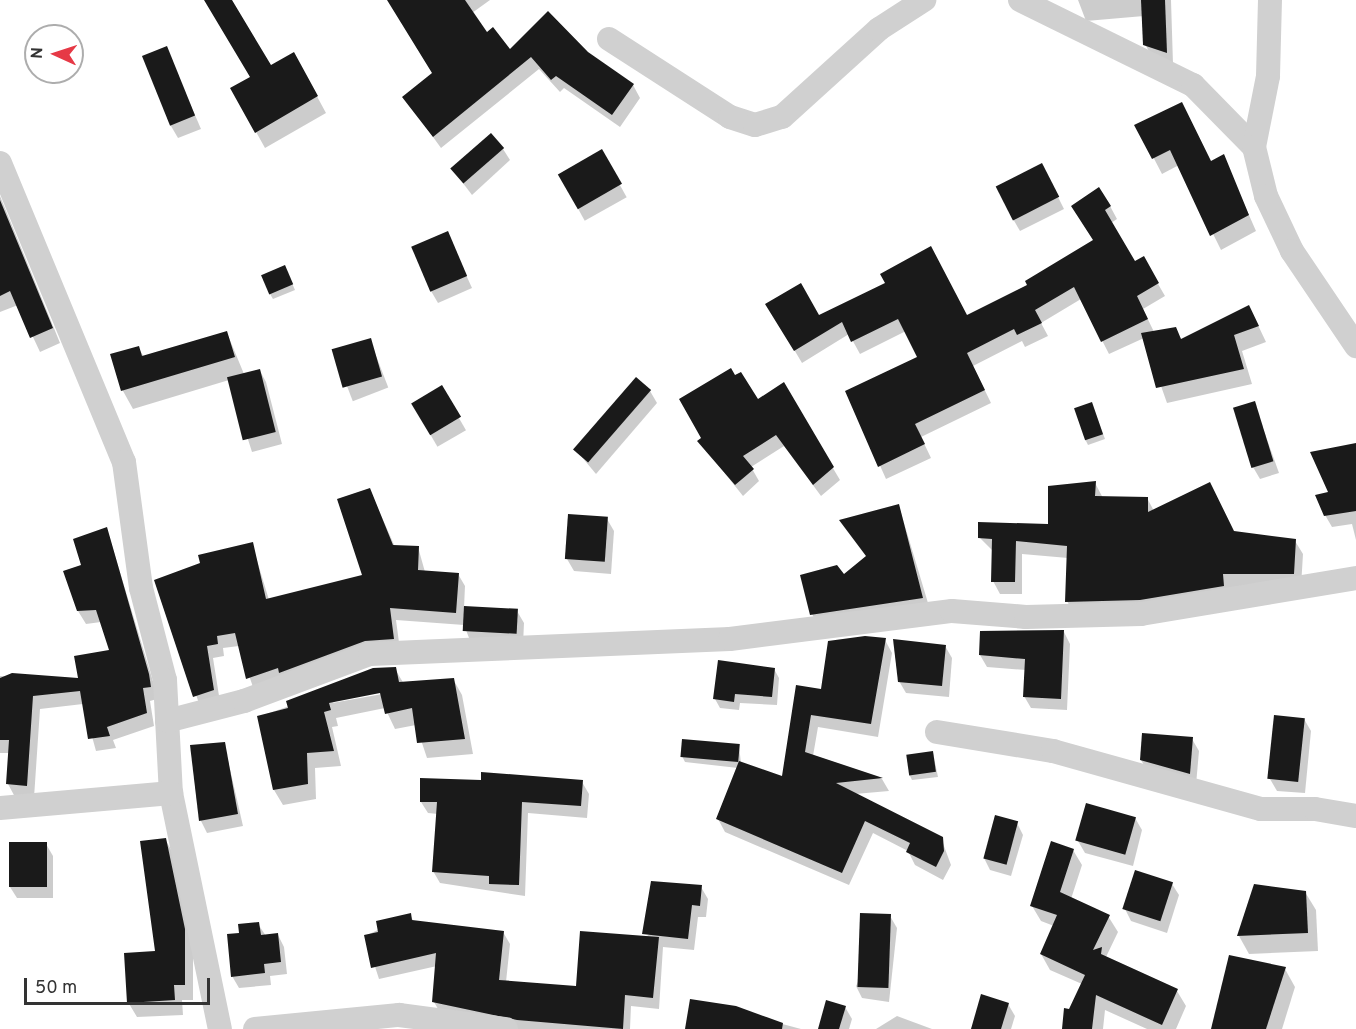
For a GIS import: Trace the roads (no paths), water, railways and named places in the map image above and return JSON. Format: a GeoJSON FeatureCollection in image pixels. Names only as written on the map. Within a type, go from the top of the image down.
{"type":"FeatureCollection","features":[{"type":"Feature","properties":{"kind":"street"},"geometry":{"type":"LineString","coordinates":[[609,39],[730,117],[756,125],[782,117],[879,29],[924,0]]}},
{"type":"Feature","properties":{"kind":"street"},"geometry":{"type":"LineString","coordinates":[[1020,0],[1193,85],[1254,147]]}},
{"type":"Feature","properties":{"kind":"street"},"geometry":{"type":"LineString","coordinates":[[1270,0],[1268,76],[1254,147],[1266,196],[1292,251],[1356,346]]}},
{"type":"Feature","properties":{"kind":"street"},"geometry":{"type":"LineString","coordinates":[[0,163],[124,462],[141,588],[165,681],[171,794],[220,1029]]}},
{"type":"Feature","properties":{"kind":"street"},"geometry":{"type":"LineString","coordinates":[[167,721],[244,700],[370,654],[730,639],[952,611],[1026,617],[1141,614],[1356,578]]}},
{"type":"Feature","properties":{"kind":"street"},"geometry":{"type":"LineString","coordinates":[[937,732],[1053,751],[1261,808],[1316,808],[1356,816]]}},
{"type":"Feature","properties":{"kind":"street"},"geometry":{"type":"LineString","coordinates":[[0,808],[171,794]]}},
{"type":"Feature","properties":{"kind":"street"},"geometry":{"type":"LineString","coordinates":[[255,1029],[399,1015],[506,1029]]}}]}
